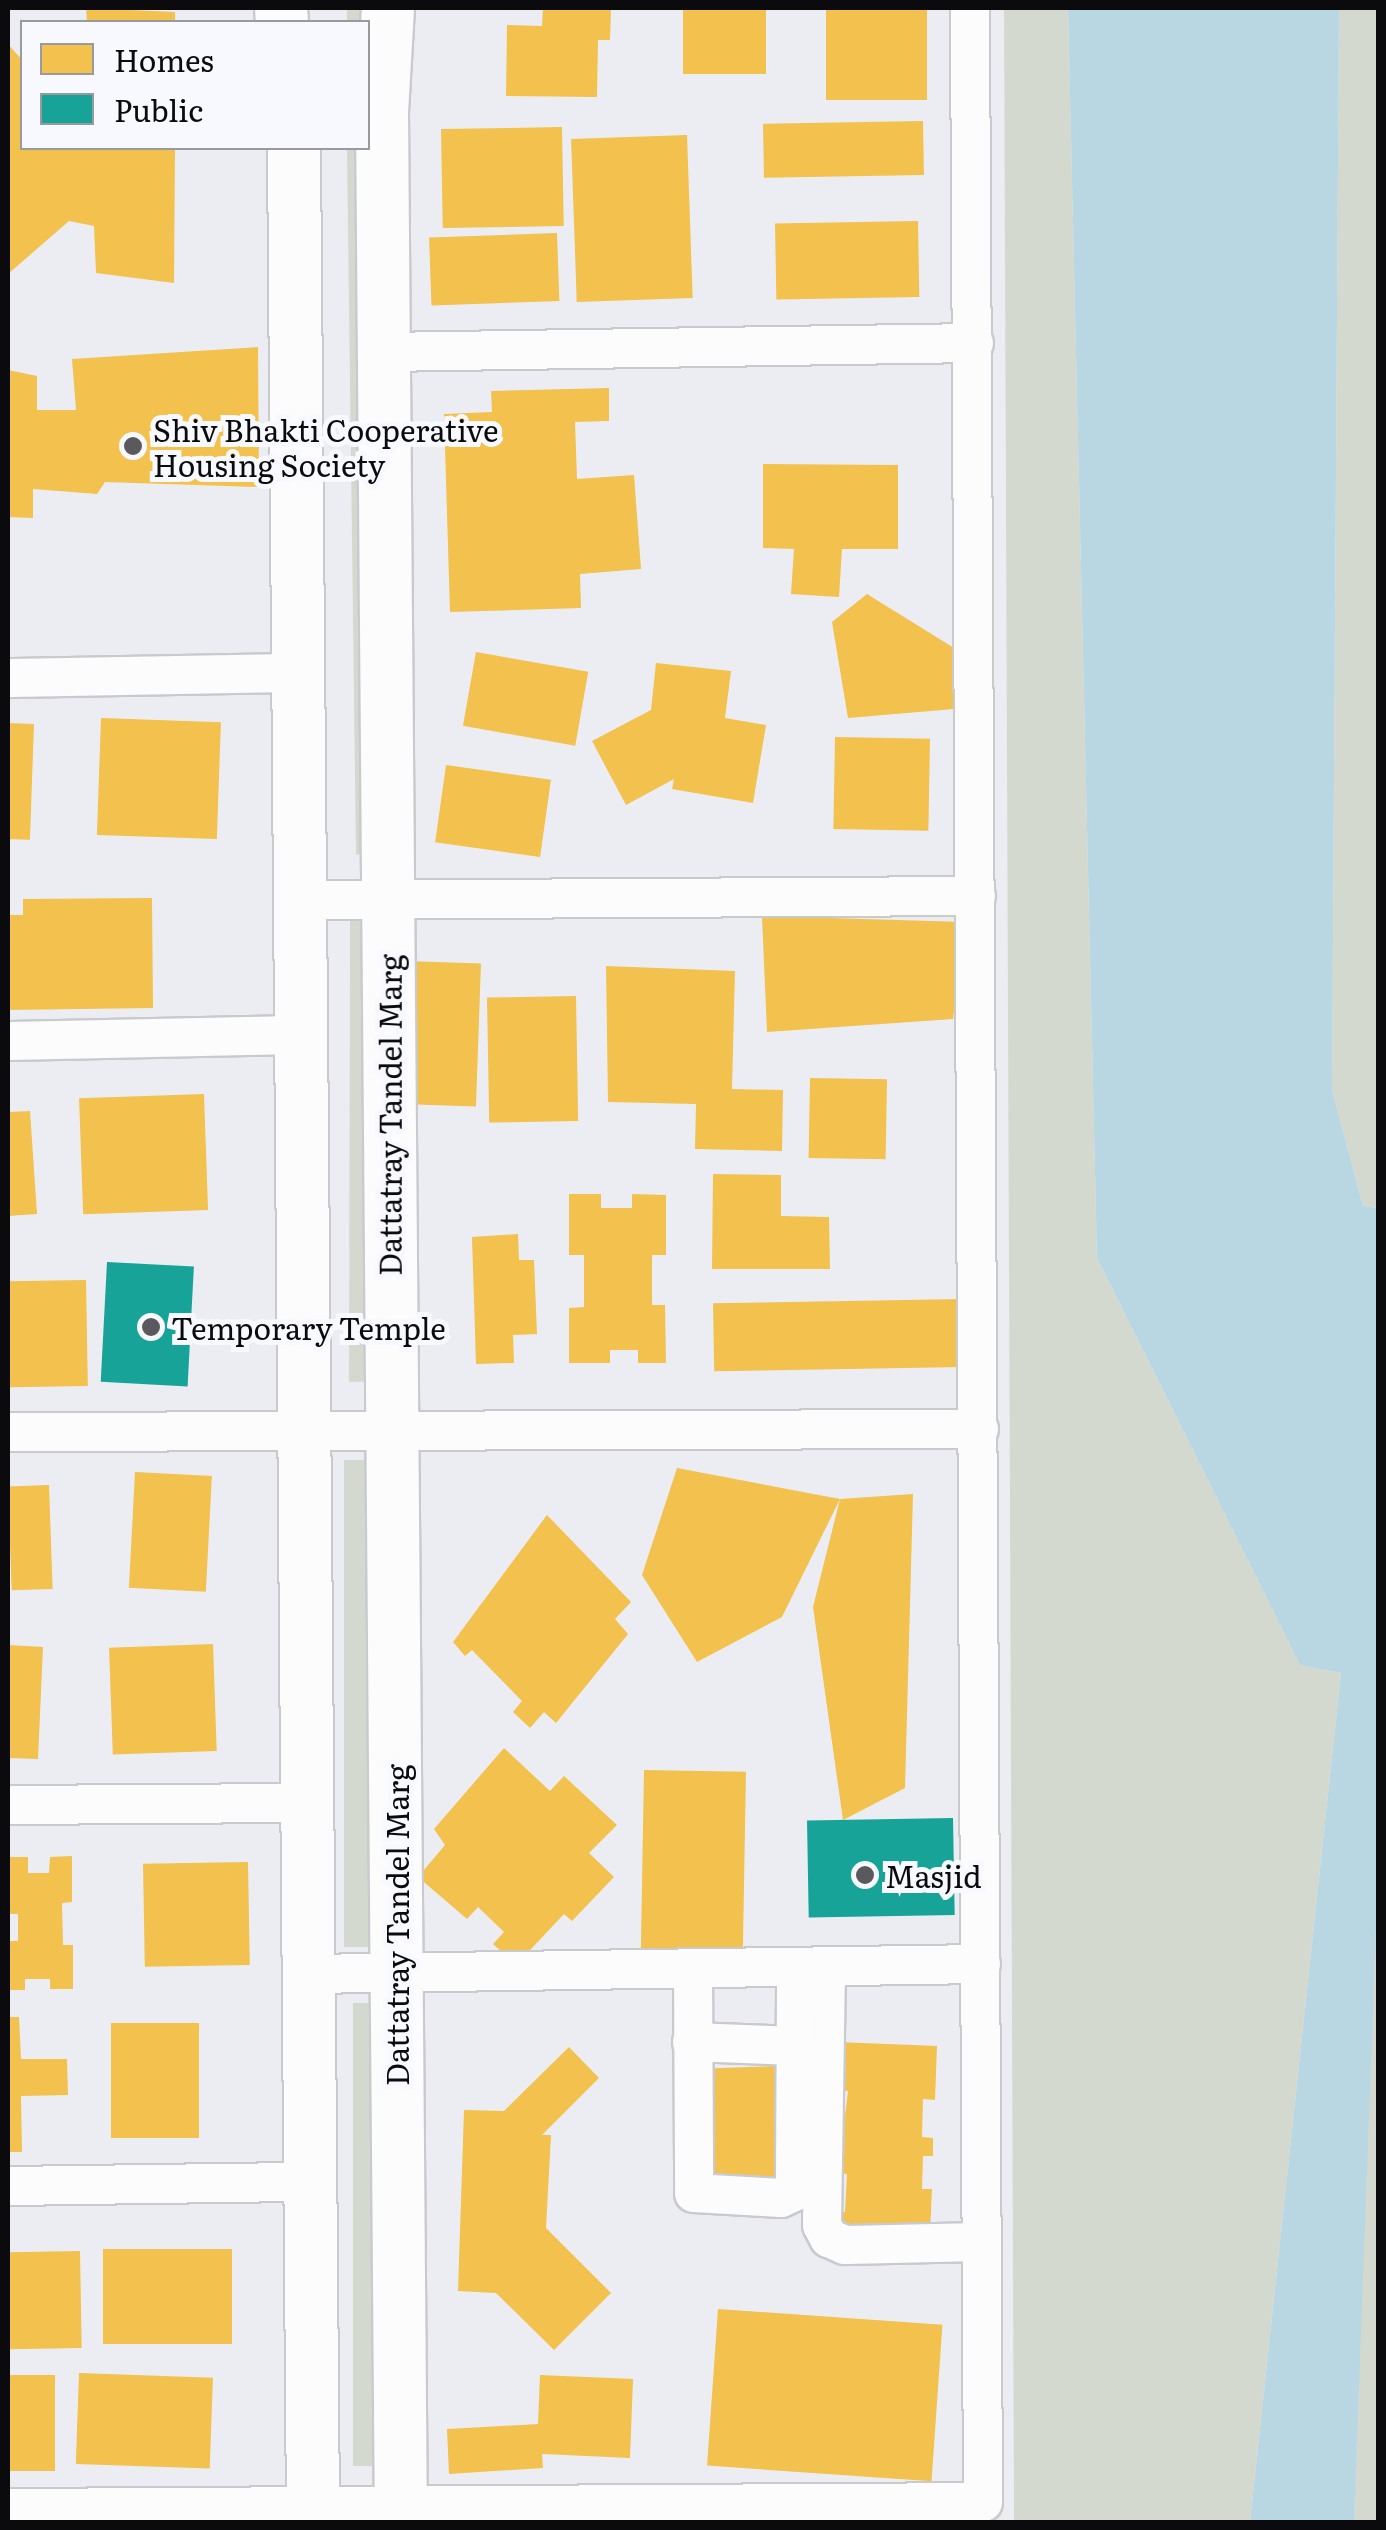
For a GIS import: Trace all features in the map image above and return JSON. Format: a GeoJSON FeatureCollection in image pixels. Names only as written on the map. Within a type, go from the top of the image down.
{"type":"FeatureCollection","features":[{"type":"Feature","properties":{"kind":"main road","name":"Dattatray Tandel Marg"},"geometry":{"type":"LineString","coordinates":[[388,8],[382,113],[383,352],[401,2514]]}},
{"type":"Feature","properties":{"kind":"main road"},"geometry":{"type":"LineString","coordinates":[[294,150],[313,2514]]}},
{"type":"Feature","properties":{"kind":"street"},"geometry":{"type":"LineString","coordinates":[[8,2508],[401,2514],[983,2502],[970,8]]}},
{"type":"Feature","properties":{"kind":"street"},"geometry":{"type":"LineString","coordinates":[[383,352],[974,342]]}},
{"type":"Feature","properties":{"kind":"street"},"geometry":{"type":"LineString","coordinates":[[8,678],[298,673]]}},
{"type":"Feature","properties":{"kind":"street"},"geometry":{"type":"LineString","coordinates":[[300,900],[976,896]]}},
{"type":"Feature","properties":{"kind":"street"},"geometry":{"type":"LineString","coordinates":[[8,1041],[302,1035]]}},
{"type":"Feature","properties":{"kind":"street"},"geometry":{"type":"LineString","coordinates":[[8,1432],[979,1429]]}},
{"type":"Feature","properties":{"kind":"street"},"geometry":{"type":"LineString","coordinates":[[8,1806],[307,1803]]}},
{"type":"Feature","properties":{"kind":"street"},"geometry":{"type":"LineString","coordinates":[[308,1974],[811,1970],[981,1964]]}},
{"type":"Feature","properties":{"kind":"street"},"geometry":{"type":"LineString","coordinates":[[693,1971],[691,2180],[702,2198],[782,2198],[794,2192],[796,2046],[811,1970]]}},
{"type":"Feature","properties":{"kind":"street"},"geometry":{"type":"LineString","coordinates":[[811,1970],[822,2225],[829,2238],[845,2245],[982,2242]]}},
{"type":"Feature","properties":{"kind":"street"},"geometry":{"type":"LineString","coordinates":[[692,2042],[796,2046]]}},
{"type":"Feature","properties":{"kind":"street"},"geometry":{"type":"LineString","coordinates":[[8,2186],[310,2182]]}},
{"type":"Feature","properties":{"kind":"shaded area"},"geometry":{"type":"Polygon","coordinates":[[[347,8],[368,8],[368,20],[347,20],[347,8]]]}},
{"type":"Feature","properties":{"kind":"shaded area"},"geometry":{"type":"Polygon","coordinates":[[[1004,8],[1068,8],[1097,1258],[1300,1665],[1341,1673],[1250,2522],[1014,2522],[1004,8]]]}},
{"type":"Feature","properties":{"kind":"shaded area"},"geometry":{"type":"Polygon","coordinates":[[[1339,8],[1378,8],[1378,1208],[1363,1206],[1332,1090],[1339,8]]]}},
{"type":"Feature","properties":{"kind":"shaded area"},"geometry":{"type":"Polygon","coordinates":[[[347,150],[369,150],[372,852],[356,855],[347,150]]]}},
{"type":"Feature","properties":{"kind":"shaded area"},"geometry":{"type":"Polygon","coordinates":[[[350,919],[372,922],[379,1381],[349,1382],[350,919]]]}},
{"type":"Feature","properties":{"kind":"shaded area"},"geometry":{"type":"Polygon","coordinates":[[[344,1460],[376,1460],[376,1947],[344,1947],[344,1460]]]}},
{"type":"Feature","properties":{"kind":"shaded area"},"geometry":{"type":"Polygon","coordinates":[[[1378,1875],[1378,2522],[1354,2522],[1362,2251],[1378,1875]]]}},
{"type":"Feature","properties":{"kind":"shaded area"},"geometry":{"type":"Polygon","coordinates":[[[353,2003],[380,2003],[380,2466],[353,2466],[353,2003]]]}},
{"type":"Feature","properties":{"kind":"water"},"geometry":{"type":"Polygon","coordinates":[[[1068,8],[1339,8],[1332,1090],[1363,1206],[1378,1208],[1378,1875],[1354,2522],[1250,2522],[1341,1673],[1300,1665],[1097,1258],[1068,8]]]}},
{"type":"Feature","properties":{"kind":"building: Homes"},"geometry":{"type":"Polygon","coordinates":[[[86,8],[175,12],[175,20],[87,20],[86,8]]]}},
{"type":"Feature","properties":{"kind":"building: Homes"},"geometry":{"type":"Polygon","coordinates":[[[543,8],[611,8],[610,40],[598,40],[597,97],[506,96],[507,25],[542,26],[543,8]]]}},
{"type":"Feature","properties":{"kind":"building: Homes"},"geometry":{"type":"Polygon","coordinates":[[[683,8],[766,8],[766,74],[683,74],[683,8]]]}},
{"type":"Feature","properties":{"kind":"building: Homes"},"geometry":{"type":"Polygon","coordinates":[[[826,8],[927,8],[927,100],[826,100],[826,8]]]}},
{"type":"Feature","properties":{"kind":"building: Homes"},"geometry":{"type":"Polygon","coordinates":[[[8,44],[20,58],[20,150],[175,150],[174,283],[96,273],[94,226],[69,221],[8,274],[8,44]]]}},
{"type":"Feature","properties":{"kind":"building: Homes"},"geometry":{"type":"Polygon","coordinates":[[[923,121],[924,175],[764,178],[763,124],[923,121]]]}},
{"type":"Feature","properties":{"kind":"building: Homes"},"geometry":{"type":"Polygon","coordinates":[[[562,127],[564,226],[443,228],[441,129],[562,127]]]}},
{"type":"Feature","properties":{"kind":"building: Homes"},"geometry":{"type":"Polygon","coordinates":[[[687,135],[693,298],[577,302],[571,139],[687,135]]]}},
{"type":"Feature","properties":{"kind":"building: Homes"},"geometry":{"type":"Polygon","coordinates":[[[918,221],[919,297],[776,299],[775,223],[918,221]]]}},
{"type":"Feature","properties":{"kind":"building: Homes"},"geometry":{"type":"Polygon","coordinates":[[[557,233],[559,301],[431,305],[429,237],[557,233]]]}},
{"type":"Feature","properties":{"kind":"building: Homes","name":"Shiv Bhakti Cooperative Housing Society"},"geometry":{"type":"Polygon","coordinates":[[[258,347],[259,487],[105,482],[97,494],[33,489],[33,518],[8,517],[8,370],[37,376],[37,410],[76,410],[72,359],[258,347]]]}},
{"type":"Feature","properties":{"kind":"building: Homes"},"geometry":{"type":"Polygon","coordinates":[[[609,388],[609,421],[575,422],[577,479],[634,475],[641,569],[580,574],[581,608],[450,612],[444,414],[492,412],[491,391],[609,388]]]}},
{"type":"Feature","properties":{"kind":"building: Homes"},"geometry":{"type":"Polygon","coordinates":[[[763,464],[898,465],[898,549],[842,549],[839,597],[791,594],[794,549],[763,548],[763,464]]]}},
{"type":"Feature","properties":{"kind":"building: Homes"},"geometry":{"type":"Polygon","coordinates":[[[867,594],[954,648],[954,709],[848,718],[832,622],[867,594]]]}},
{"type":"Feature","properties":{"kind":"building: Homes"},"geometry":{"type":"Polygon","coordinates":[[[476,652],[588,672],[575,746],[463,726],[476,652]]]}},
{"type":"Feature","properties":{"kind":"building: Homes"},"geometry":{"type":"Polygon","coordinates":[[[656,663],[731,671],[725,718],[766,725],[753,803],[672,789],[674,779],[626,805],[592,741],[651,710],[656,663]]]}},
{"type":"Feature","properties":{"kind":"building: Homes"},"geometry":{"type":"Polygon","coordinates":[[[101,718],[221,722],[217,839],[97,835],[101,718]]]}},
{"type":"Feature","properties":{"kind":"building: Homes"},"geometry":{"type":"Polygon","coordinates":[[[8,723],[34,724],[30,840],[8,839],[8,723]]]}},
{"type":"Feature","properties":{"kind":"building: Homes"},"geometry":{"type":"Polygon","coordinates":[[[835,737],[930,739],[928,831],[833,829],[835,737]]]}},
{"type":"Feature","properties":{"kind":"building: Homes"},"geometry":{"type":"Polygon","coordinates":[[[446,765],[551,780],[540,857],[435,842],[446,765]]]}},
{"type":"Feature","properties":{"kind":"building: Homes"},"geometry":{"type":"Polygon","coordinates":[[[152,898],[153,1008],[8,1010],[8,915],[23,915],[23,899],[152,898]]]}},
{"type":"Feature","properties":{"kind":"building: Homes"},"geometry":{"type":"Polygon","coordinates":[[[762,916],[965,922],[953,1019],[767,1032],[762,916]]]}},
{"type":"Feature","properties":{"kind":"building: Homes"},"geometry":{"type":"Polygon","coordinates":[[[406,961],[481,964],[476,1107],[401,1104],[406,961]]]}},
{"type":"Feature","properties":{"kind":"building: Homes"},"geometry":{"type":"Polygon","coordinates":[[[606,966],[735,971],[732,1089],[783,1090],[782,1151],[695,1149],[696,1104],[608,1102],[606,966]]]}},
{"type":"Feature","properties":{"kind":"building: Homes"},"geometry":{"type":"Polygon","coordinates":[[[576,996],[578,1121],[489,1123],[487,998],[576,996]]]}},
{"type":"Feature","properties":{"kind":"building: Homes"},"geometry":{"type":"Polygon","coordinates":[[[810,1078],[887,1079],[886,1159],[809,1158],[810,1078]]]}},
{"type":"Feature","properties":{"kind":"building: Homes"},"geometry":{"type":"Polygon","coordinates":[[[204,1094],[208,1210],[83,1214],[79,1098],[204,1094]]]}},
{"type":"Feature","properties":{"kind":"building: Homes"},"geometry":{"type":"Polygon","coordinates":[[[30,1111],[37,1214],[8,1216],[8,1112],[30,1111]]]}},
{"type":"Feature","properties":{"kind":"building: Homes"},"geometry":{"type":"Polygon","coordinates":[[[713,1174],[781,1175],[781,1216],[829,1217],[830,1269],[712,1269],[713,1174]]]}},
{"type":"Feature","properties":{"kind":"building: Homes"},"geometry":{"type":"Polygon","coordinates":[[[569,1194],[601,1194],[601,1208],[632,1208],[632,1194],[666,1195],[666,1255],[652,1255],[652,1305],[665,1305],[666,1363],[638,1363],[638,1350],[610,1350],[610,1363],[569,1363],[569,1308],[584,1307],[584,1255],[569,1255],[569,1194]]]}},
{"type":"Feature","properties":{"kind":"building: Homes"},"geometry":{"type":"Polygon","coordinates":[[[518,1234],[519,1260],[534,1260],[537,1334],[513,1335],[514,1363],[476,1364],[472,1237],[518,1234]]]}},
{"type":"Feature","properties":{"kind":"building: Homes"},"geometry":{"type":"Polygon","coordinates":[[[86,1280],[88,1386],[10,1387],[8,1281],[86,1280]]]}},
{"type":"Feature","properties":{"kind":"building: Homes"},"geometry":{"type":"Polygon","coordinates":[[[961,1299],[962,1367],[714,1371],[713,1303],[961,1299]]]}},
{"type":"Feature","properties":{"kind":"building: Homes"},"geometry":{"type":"Polygon","coordinates":[[[677,1468],[840,1499],[782,1617],[697,1662],[642,1575],[677,1468]]]}},
{"type":"Feature","properties":{"kind":"building: Homes"},"geometry":{"type":"Polygon","coordinates":[[[135,1472],[212,1476],[206,1592],[129,1588],[135,1472]]]}},
{"type":"Feature","properties":{"kind":"building: Homes"},"geometry":{"type":"Polygon","coordinates":[[[49,1485],[53,1589],[12,1590],[8,1486],[49,1485]]]}},
{"type":"Feature","properties":{"kind":"building: Homes"},"geometry":{"type":"Polygon","coordinates":[[[913,1494],[905,1788],[843,1820],[813,1607],[840,1499],[913,1494]]]}},
{"type":"Feature","properties":{"kind":"building: Homes"},"geometry":{"type":"Polygon","coordinates":[[[547,1515],[631,1602],[615,1619],[628,1634],[556,1723],[544,1712],[530,1728],[513,1712],[522,1701],[472,1650],[465,1656],[453,1642],[547,1515]]]}},
{"type":"Feature","properties":{"kind":"building: Homes"},"geometry":{"type":"Polygon","coordinates":[[[213,1644],[217,1751],[113,1755],[109,1648],[213,1644]]]}},
{"type":"Feature","properties":{"kind":"building: Homes"},"geometry":{"type":"Polygon","coordinates":[[[8,1645],[43,1647],[38,1759],[8,1758],[8,1645]]]}},
{"type":"Feature","properties":{"kind":"building: Homes"},"geometry":{"type":"Polygon","coordinates":[[[504,1748],[550,1791],[564,1776],[617,1825],[589,1853],[614,1877],[572,1921],[564,1914],[516,1965],[493,1944],[504,1932],[478,1907],[467,1919],[418,1877],[445,1845],[434,1829],[504,1748]]]}},
{"type":"Feature","properties":{"kind":"building: Homes"},"geometry":{"type":"Polygon","coordinates":[[[644,1770],[746,1772],[743,1957],[641,1955],[644,1770]]]}},
{"type":"Feature","properties":{"kind":"building: Homes"},"geometry":{"type":"Polygon","coordinates":[[[72,1856],[72,1902],[62,1903],[63,1945],[73,1945],[73,1989],[50,1989],[50,1979],[25,1979],[25,1990],[8,1990],[8,1941],[18,1941],[18,1914],[8,1914],[8,1857],[28,1857],[28,1873],[49,1873],[50,1857],[72,1856]]]}},
{"type":"Feature","properties":{"kind":"building: Homes"},"geometry":{"type":"Polygon","coordinates":[[[248,1862],[250,1965],[145,1967],[143,1864],[248,1862]]]}},
{"type":"Feature","properties":{"kind":"building: Homes"},"geometry":{"type":"Polygon","coordinates":[[[8,2017],[19,2017],[21,2059],[67,2059],[68,2095],[21,2096],[22,2152],[8,2152],[8,2017]]]}},
{"type":"Feature","properties":{"kind":"building: Homes"},"geometry":{"type":"Polygon","coordinates":[[[111,2023],[199,2023],[199,2138],[111,2138],[111,2023]]]}},
{"type":"Feature","properties":{"kind":"building: Homes"},"geometry":{"type":"Polygon","coordinates":[[[837,2042],[937,2046],[935,2100],[923,2099],[922,2137],[933,2138],[933,2156],[923,2156],[922,2189],[932,2189],[930,2232],[836,2228],[837,2212],[845,2212],[847,2174],[838,2173],[848,2091],[836,2090],[837,2042]]]}},
{"type":"Feature","properties":{"kind":"building: Homes"},"geometry":{"type":"Polygon","coordinates":[[[569,2047],[599,2078],[542,2135],[551,2135],[546,2228],[611,2293],[554,2350],[496,2293],[458,2291],[464,2110],[504,2111],[569,2047]]]}},
{"type":"Feature","properties":{"kind":"building: Homes"},"geometry":{"type":"Polygon","coordinates":[[[777,2066],[781,2184],[703,2187],[699,2069],[777,2066]]]}},
{"type":"Feature","properties":{"kind":"building: Homes"},"geometry":{"type":"Polygon","coordinates":[[[103,2249],[232,2249],[232,2344],[103,2344],[103,2249]]]}},
{"type":"Feature","properties":{"kind":"building: Homes"},"geometry":{"type":"Polygon","coordinates":[[[80,2251],[82,2348],[10,2349],[8,2252],[80,2251]]]}},
{"type":"Feature","properties":{"kind":"building: Homes"},"geometry":{"type":"Polygon","coordinates":[[[718,2309],[942,2325],[932,2481],[707,2466],[718,2309]]]}},
{"type":"Feature","properties":{"kind":"building: Homes"},"geometry":{"type":"Polygon","coordinates":[[[79,2373],[213,2378],[210,2469],[76,2464],[79,2373]]]}},
{"type":"Feature","properties":{"kind":"building: Homes"},"geometry":{"type":"Polygon","coordinates":[[[8,2375],[55,2375],[55,2471],[8,2471],[8,2375]]]}},
{"type":"Feature","properties":{"kind":"building: Homes"},"geometry":{"type":"Polygon","coordinates":[[[540,2375],[633,2379],[630,2458],[542,2454],[543,2468],[449,2474],[447,2429],[538,2424],[540,2375]]]}},
{"type":"Feature","properties":{"kind":"building: Public"},"geometry":{"type":"Polygon","coordinates":[[[107,1262],[194,1267],[188,1386],[101,1382],[107,1262]]]}},
{"type":"Feature","properties":{"kind":"building: Public"},"geometry":{"type":"Polygon","coordinates":[[[953,1818],[955,1915],[809,1918],[807,1821],[953,1818]]]}},
{"type":"Feature","properties":{"kind":"place","name":"Shiv Bhakti Cooperative Housing Society"},"geometry":{"type":"Point","coordinates":[133,446]}},
{"type":"Feature","properties":{"kind":"place","name":"Temporary Temple"},"geometry":{"type":"Point","coordinates":[151,1327]}},
{"type":"Feature","properties":{"kind":"place","name":"Masjid"},"geometry":{"type":"Point","coordinates":[865,1875]}}]}
